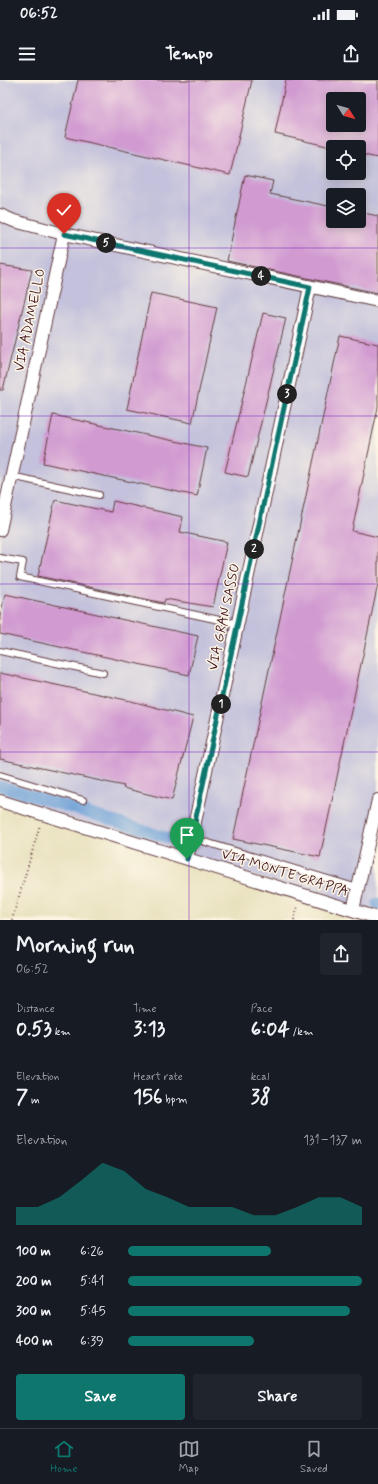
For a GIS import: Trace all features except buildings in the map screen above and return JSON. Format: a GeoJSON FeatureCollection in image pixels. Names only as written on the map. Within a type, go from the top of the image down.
{"type":"FeatureCollection","features":[{"type":"Feature","properties":{"kind":"street"},"geometry":{"type":"LineString","coordinates":[[0,215],[14,221],[64,234],[378,301]]}},
{"type":"Feature","properties":{"kind":"street","name":"VIA ADAMELLO"},"geometry":{"type":"LineString","coordinates":[[0,530],[64,234]]}},
{"type":"Feature","properties":{"kind":"street","name":"VIA GRAN SASSO"},"geometry":{"type":"LineString","coordinates":[[187,859],[310,287]]}},
{"type":"Feature","properties":{"kind":"street"},"geometry":{"type":"LineString","coordinates":[[354,910],[378,800]]}},
{"type":"Feature","properties":{"kind":"street","name":"VIA MONTE GRAPPA"},"geometry":{"type":"LineString","coordinates":[[0,801],[378,918]]}},
{"type":"Feature","properties":{"kind":"lane"},"geometry":{"type":"LineString","coordinates":[[12,476],[98,495]]}},
{"type":"Feature","properties":{"kind":"lane"},"geometry":{"type":"LineString","coordinates":[[0,558],[23,562],[20,577],[238,624]]}},
{"type":"Feature","properties":{"kind":"lane"},"geometry":{"type":"LineString","coordinates":[[0,652],[103,673]]}},
{"type":"Feature","properties":{"kind":"lane"},"geometry":{"type":"LineString","coordinates":[[0,775],[83,800]]}},
{"type":"Feature","properties":{"kind":"lane"},"geometry":{"type":"LineString","coordinates":[[192,838],[358,888]]}},
{"type":"Feature","properties":{"kind":"path"},"geometry":{"type":"LineString","coordinates":[[12,920],[43,815]]}},
{"type":"Feature","properties":{"kind":"path"},"geometry":{"type":"LineString","coordinates":[[294,920],[301,894]]}},
{"type":"Feature","properties":{"kind":"shaded area"},"geometry":{"type":"Polygon","coordinates":[[[0,80],[378,80],[378,915],[0,797],[0,80]]]}},
{"type":"Feature","properties":{"kind":"waterway"},"geometry":{"type":"LineString","coordinates":[[0,786],[178,841]]}},
{"type":"Feature","properties":{"kind":"route"},"geometry":{"type":"LineString","coordinates":[[64,234],[310,287],[187,859]]}}]}
